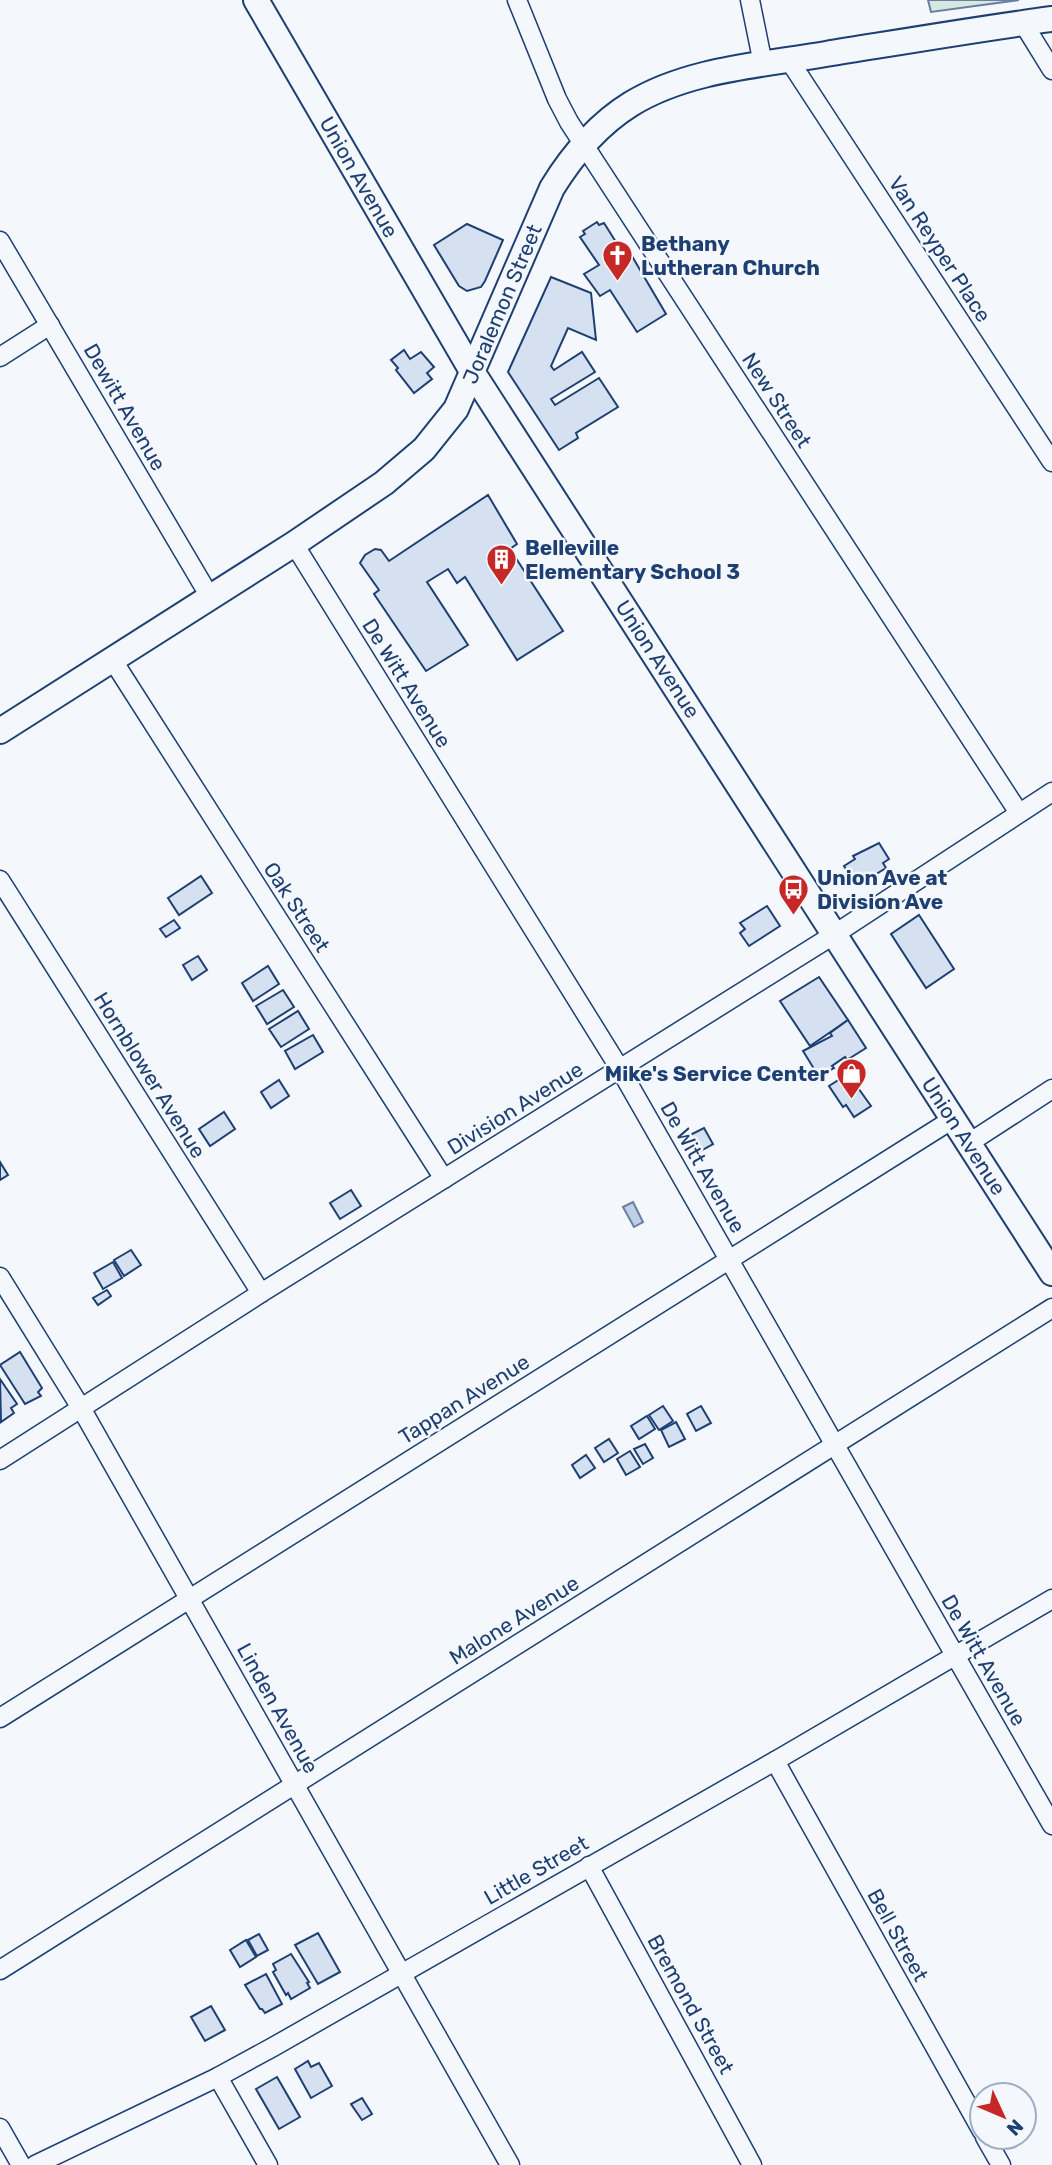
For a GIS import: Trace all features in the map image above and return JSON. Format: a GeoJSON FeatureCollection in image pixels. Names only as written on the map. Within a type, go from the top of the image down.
{"type":"FeatureCollection","features":[{"type":"Feature","properties":{"kind":"street","name":"Union Avenue"},"geometry":{"type":"LineString","coordinates":[[256,0],[473,373],[1052,1273]]}},
{"type":"Feature","properties":{"kind":"street","name":"New Street"},"geometry":{"type":"LineString","coordinates":[[517,0],[557,99],[583,144],[1019,813]]}},
{"type":"Feature","properties":{"kind":"street"},"geometry":{"type":"LineString","coordinates":[[750,0],[763,64]]}},
{"type":"Feature","properties":{"kind":"street","name":"Joralemon Street"},"geometry":{"type":"LineString","coordinates":[[0,731],[294,544],[405,467],[424,449],[450,418],[473,373],[552,188],[583,144],[614,116],[653,92],[696,78],[763,64],[1052,19]]}},
{"type":"Feature","properties":{"kind":"street"},"geometry":{"type":"LineString","coordinates":[[1023,23],[1052,70]]}},
{"type":"Feature","properties":{"kind":"street","name":"Van Reyper Place"},"geometry":{"type":"LineString","coordinates":[[789,60],[1052,462]]}},
{"type":"Feature","properties":{"kind":"street","name":"Dewitt Avenue"},"geometry":{"type":"LineString","coordinates":[[0,241],[210,597]]}},
{"type":"Feature","properties":{"kind":"street"},"geometry":{"type":"LineString","coordinates":[[0,357],[50,325]]}},
{"type":"Feature","properties":{"kind":"street","name":"De Witt Avenue"},"geometry":{"type":"LineString","coordinates":[[294,544],[620,1069],[1052,1825]]}},
{"type":"Feature","properties":{"kind":"street","name":"Oak Street"},"geometry":{"type":"LineString","coordinates":[[112,659],[444,1179]]}},
{"type":"Feature","properties":{"kind":"street","name":"Division Avenue"},"geometry":{"type":"LineString","coordinates":[[0,1460],[261,1293],[835,934],[1052,792]]}},
{"type":"Feature","properties":{"kind":"street","name":"Hornblower Avenue"},"geometry":{"type":"LineString","coordinates":[[0,880],[261,1293]]}},
{"type":"Feature","properties":{"kind":"street"},"geometry":{"type":"LineString","coordinates":[[968,1143],[1052,1089]]}},
{"type":"Feature","properties":{"kind":"street","name":"Tappan Avenue"},"geometry":{"type":"LineString","coordinates":[[0,1718],[953,1119]]}},
{"type":"Feature","properties":{"kind":"street","name":"Linden Avenue"},"geometry":{"type":"LineString","coordinates":[[0,1277],[81,1408],[510,2165]]}},
{"type":"Feature","properties":{"kind":"street","name":"Malone Avenue"},"geometry":{"type":"LineString","coordinates":[[0,1970],[1052,1308]]}},
{"type":"Feature","properties":{"kind":"street","name":"Little Street"},"geometry":{"type":"LineString","coordinates":[[35,2165],[218,2077],[775,1761],[1052,1599]]}},
{"type":"Feature","properties":{"kind":"street","name":"Bell Street"},"geometry":{"type":"LineString","coordinates":[[775,1761],[968,2106]]}},
{"type":"Feature","properties":{"kind":"street","name":"Bremond Street"},"geometry":{"type":"LineString","coordinates":[[589,1866],[752,2165]]}},
{"type":"Feature","properties":{"kind":"street"},"geometry":{"type":"LineString","coordinates":[[218,2077],[268,2165]]}},
{"type":"Feature","properties":{"kind":"street"},"geometry":{"type":"LineString","coordinates":[[0,2128],[21,2165]]}},
{"type":"Feature","properties":{"kind":"shaded area"},"geometry":{"type":"Polygon","coordinates":[[[928,0],[1019,0],[931,12],[928,0]]]}},
{"type":"Feature","properties":{"kind":"water"},"geometry":{"type":"Polygon","coordinates":[[[633,1202],[643,1222],[634,1227],[623,1207],[633,1202]]]}},
{"type":"Feature","properties":{"kind":"building","name":"Bethany Lutheran Church"},"geometry":{"type":"Polygon","coordinates":[[[597,222],[599,225],[604,223],[621,250],[626,246],[666,314],[637,332],[610,290],[600,296],[584,274],[599,265],[580,237],[585,234],[583,231],[597,222]]]}},
{"type":"Feature","properties":{"kind":"building"},"geometry":{"type":"Polygon","coordinates":[[[467,224],[503,240],[481,287],[467,291],[459,286],[434,245],[467,224]]]}},
{"type":"Feature","properties":{"kind":"building"},"geometry":{"type":"Polygon","coordinates":[[[551,277],[591,293],[596,340],[568,328],[551,366],[554,370],[582,352],[595,372],[551,399],[555,405],[599,378],[618,407],[576,433],[578,438],[559,450],[508,372],[551,277]]]}},
{"type":"Feature","properties":{"kind":"building"},"geometry":{"type":"Polygon","coordinates":[[[404,350],[410,359],[421,352],[434,367],[427,373],[432,379],[414,393],[391,360],[404,350]]]}},
{"type":"Feature","properties":{"kind":"building","name":"Belleville Elementary School 3"},"geometry":{"type":"Polygon","coordinates":[[[488,495],[517,544],[510,549],[563,631],[517,660],[465,577],[457,583],[448,569],[427,582],[468,645],[426,671],[374,594],[379,590],[360,563],[365,555],[375,549],[381,550],[389,561],[488,495]]]}},
{"type":"Feature","properties":{"kind":"building"},"geometry":{"type":"Polygon","coordinates":[[[879,843],[889,859],[883,863],[886,868],[857,886],[844,866],[855,859],[853,856],[879,843]]]}},
{"type":"Feature","properties":{"kind":"building"},"geometry":{"type":"Polygon","coordinates":[[[201,876],[212,893],[179,915],[168,898],[201,876]]]}},
{"type":"Feature","properties":{"kind":"building"},"geometry":{"type":"Polygon","coordinates":[[[767,906],[780,926],[749,946],[740,933],[745,929],[740,923],[767,906]]]}},
{"type":"Feature","properties":{"kind":"building"},"geometry":{"type":"Polygon","coordinates":[[[919,915],[954,969],[926,988],[891,934],[919,915]]]}},
{"type":"Feature","properties":{"kind":"building"},"geometry":{"type":"Polygon","coordinates":[[[174,920],[180,928],[166,937],[160,929],[174,920]]]}},
{"type":"Feature","properties":{"kind":"building"},"geometry":{"type":"Polygon","coordinates":[[[198,956],[207,970],[192,980],[183,965],[198,956]]]}},
{"type":"Feature","properties":{"kind":"building"},"geometry":{"type":"Polygon","coordinates":[[[268,966],[279,984],[253,1001],[242,983],[268,966]]]}},
{"type":"Feature","properties":{"kind":"building"},"geometry":{"type":"Polygon","coordinates":[[[819,977],[848,1020],[810,1046],[780,1001],[819,977]]]}},
{"type":"Feature","properties":{"kind":"building"},"geometry":{"type":"Polygon","coordinates":[[[283,990],[294,1007],[267,1024],[256,1006],[283,990]]]}},
{"type":"Feature","properties":{"kind":"building"},"geometry":{"type":"Polygon","coordinates":[[[298,1011],[309,1029],[281,1047],[269,1029],[298,1011]]]}},
{"type":"Feature","properties":{"kind":"building"},"geometry":{"type":"Polygon","coordinates":[[[848,1020],[866,1048],[847,1060],[845,1057],[819,1077],[803,1051],[832,1036],[830,1033],[848,1020]]]}},
{"type":"Feature","properties":{"kind":"building"},"geometry":{"type":"Polygon","coordinates":[[[313,1035],[323,1052],[295,1069],[285,1051],[313,1035]]]}},
{"type":"Feature","properties":{"kind":"building","name":"Mike's Service Center"},"geometry":{"type":"Polygon","coordinates":[[[848,1074],[871,1106],[854,1117],[846,1105],[843,1107],[829,1086],[848,1074]]]}},
{"type":"Feature","properties":{"kind":"building"},"geometry":{"type":"Polygon","coordinates":[[[279,1080],[289,1096],[271,1108],[261,1092],[279,1080]]]}},
{"type":"Feature","properties":{"kind":"building"},"geometry":{"type":"Polygon","coordinates":[[[224,1112],[235,1129],[210,1146],[199,1129],[224,1112]]]}},
{"type":"Feature","properties":{"kind":"building"},"geometry":{"type":"Polygon","coordinates":[[[704,1128],[713,1144],[697,1153],[688,1136],[704,1128]]]}},
{"type":"Feature","properties":{"kind":"building"},"geometry":{"type":"Polygon","coordinates":[[[0,1162],[8,1175],[0,1180],[0,1162]]]}},
{"type":"Feature","properties":{"kind":"building"},"geometry":{"type":"Polygon","coordinates":[[[351,1190],[361,1206],[340,1219],[330,1203],[351,1190]]]}},
{"type":"Feature","properties":{"kind":"building"},"geometry":{"type":"Polygon","coordinates":[[[131,1250],[141,1265],[124,1276],[114,1260],[131,1250]]]}},
{"type":"Feature","properties":{"kind":"building"},"geometry":{"type":"Polygon","coordinates":[[[113,1262],[122,1278],[103,1289],[94,1273],[113,1262]]]}},
{"type":"Feature","properties":{"kind":"building"},"geometry":{"type":"Polygon","coordinates":[[[107,1290],[111,1296],[98,1305],[93,1298],[107,1290]]]}},
{"type":"Feature","properties":{"kind":"building"},"geometry":{"type":"Polygon","coordinates":[[[20,1352],[42,1388],[38,1392],[41,1396],[25,1404],[0,1365],[20,1352]]]}},
{"type":"Feature","properties":{"kind":"building"},"geometry":{"type":"Polygon","coordinates":[[[0,1379],[17,1404],[11,1408],[14,1413],[1,1422],[0,1379]]]}},
{"type":"Feature","properties":{"kind":"building"},"geometry":{"type":"Polygon","coordinates":[[[663,1406],[673,1421],[659,1430],[649,1415],[663,1406]]]}},
{"type":"Feature","properties":{"kind":"building"},"geometry":{"type":"Polygon","coordinates":[[[701,1406],[711,1423],[696,1431],[687,1414],[701,1406]]]}},
{"type":"Feature","properties":{"kind":"building"},"geometry":{"type":"Polygon","coordinates":[[[647,1416],[655,1429],[639,1439],[631,1426],[647,1416]]]}},
{"type":"Feature","properties":{"kind":"building"},"geometry":{"type":"Polygon","coordinates":[[[676,1422],[685,1439],[669,1447],[661,1430],[676,1422]]]}},
{"type":"Feature","properties":{"kind":"building"},"geometry":{"type":"Polygon","coordinates":[[[609,1439],[618,1453],[604,1462],[595,1448],[609,1439]]]}},
{"type":"Feature","properties":{"kind":"building"},"geometry":{"type":"Polygon","coordinates":[[[645,1444],[653,1458],[643,1464],[634,1449],[645,1444]]]}},
{"type":"Feature","properties":{"kind":"building"},"geometry":{"type":"Polygon","coordinates":[[[630,1451],[640,1467],[626,1475],[617,1459],[630,1451]]]}},
{"type":"Feature","properties":{"kind":"building"},"geometry":{"type":"Polygon","coordinates":[[[586,1455],[595,1468],[580,1478],[572,1465],[586,1455]]]}},
{"type":"Feature","properties":{"kind":"building"},"geometry":{"type":"Polygon","coordinates":[[[318,1933],[340,1972],[318,1984],[295,1945],[318,1933]]]}},
{"type":"Feature","properties":{"kind":"building"},"geometry":{"type":"Polygon","coordinates":[[[259,1934],[268,1950],[257,1956],[248,1940],[259,1934]]]}},
{"type":"Feature","properties":{"kind":"building"},"geometry":{"type":"Polygon","coordinates":[[[246,1940],[256,1957],[240,1967],[230,1950],[246,1940]]]}},
{"type":"Feature","properties":{"kind":"building"},"geometry":{"type":"Polygon","coordinates":[[[291,1954],[310,1988],[291,1999],[273,1972],[276,1970],[273,1964],[291,1954]]]}},
{"type":"Feature","properties":{"kind":"building"},"geometry":{"type":"Polygon","coordinates":[[[266,1974],[282,2004],[265,2013],[245,1985],[266,1974]]]}},
{"type":"Feature","properties":{"kind":"building"},"geometry":{"type":"Polygon","coordinates":[[[211,2006],[225,2030],[205,2041],[191,2017],[211,2006]]]}},
{"type":"Feature","properties":{"kind":"building"},"geometry":{"type":"Polygon","coordinates":[[[308,2061],[311,2067],[319,2063],[332,2086],[311,2098],[295,2069],[308,2061]]]}},
{"type":"Feature","properties":{"kind":"building"},"geometry":{"type":"Polygon","coordinates":[[[277,2077],[300,2117],[279,2129],[256,2089],[277,2077]]]}},
{"type":"Feature","properties":{"kind":"building"},"geometry":{"type":"Polygon","coordinates":[[[362,2098],[372,2114],[362,2120],[351,2104],[362,2098]]]}},
{"type":"Feature","properties":{"kind":"place","name":"Bethany Lutheran Church"},"geometry":{"type":"Point","coordinates":[618,282]}},
{"type":"Feature","properties":{"kind":"place","name":"Belleville Elementary School 3"},"geometry":{"type":"Point","coordinates":[502,586]}},
{"type":"Feature","properties":{"kind":"place","name":"Union Ave at Division Ave"},"geometry":{"type":"Point","coordinates":[794,916]}},
{"type":"Feature","properties":{"kind":"place","name":"Mike's Service Center"},"geometry":{"type":"Point","coordinates":[852,1100]}}]}
